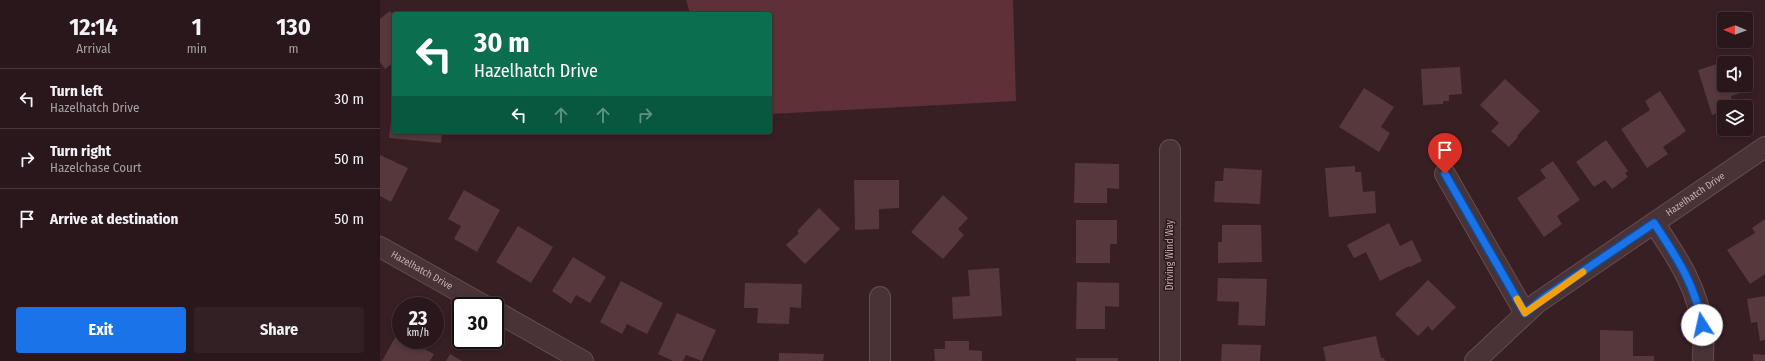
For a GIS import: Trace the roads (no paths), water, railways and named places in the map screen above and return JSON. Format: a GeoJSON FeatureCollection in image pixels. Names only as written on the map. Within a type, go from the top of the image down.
{"type":"FeatureCollection","features":[{"type":"Feature","properties":{"kind":"street","name":"Hazelhatch Drive"},"geometry":{"type":"LineString","coordinates":[[1475,361],[1525,313],[1545,297],[1765,147]]}},
{"type":"Feature","properties":{"kind":"street","name":"Driving Wind Way"},"geometry":{"type":"LineString","coordinates":[[1170,150],[1170,361]]}},
{"type":"Feature","properties":{"kind":"street"},"geometry":{"type":"LineString","coordinates":[[1445,174],[1525,313]]}},
{"type":"Feature","properties":{"kind":"street"},"geometry":{"type":"LineString","coordinates":[[1654,223],[1682,266],[1696,298],[1703,334],[1703,361]]}},
{"type":"Feature","properties":{"kind":"street","name":"Hazelhatch Drive"},"geometry":{"type":"LineString","coordinates":[[380,247],[469,297]]}},
{"type":"Feature","properties":{"kind":"street"},"geometry":{"type":"LineString","coordinates":[[880,297],[880,361]]}},
{"type":"Feature","properties":{"kind":"street"},"geometry":{"type":"LineString","coordinates":[[504,316],[583,361]]}}]}
